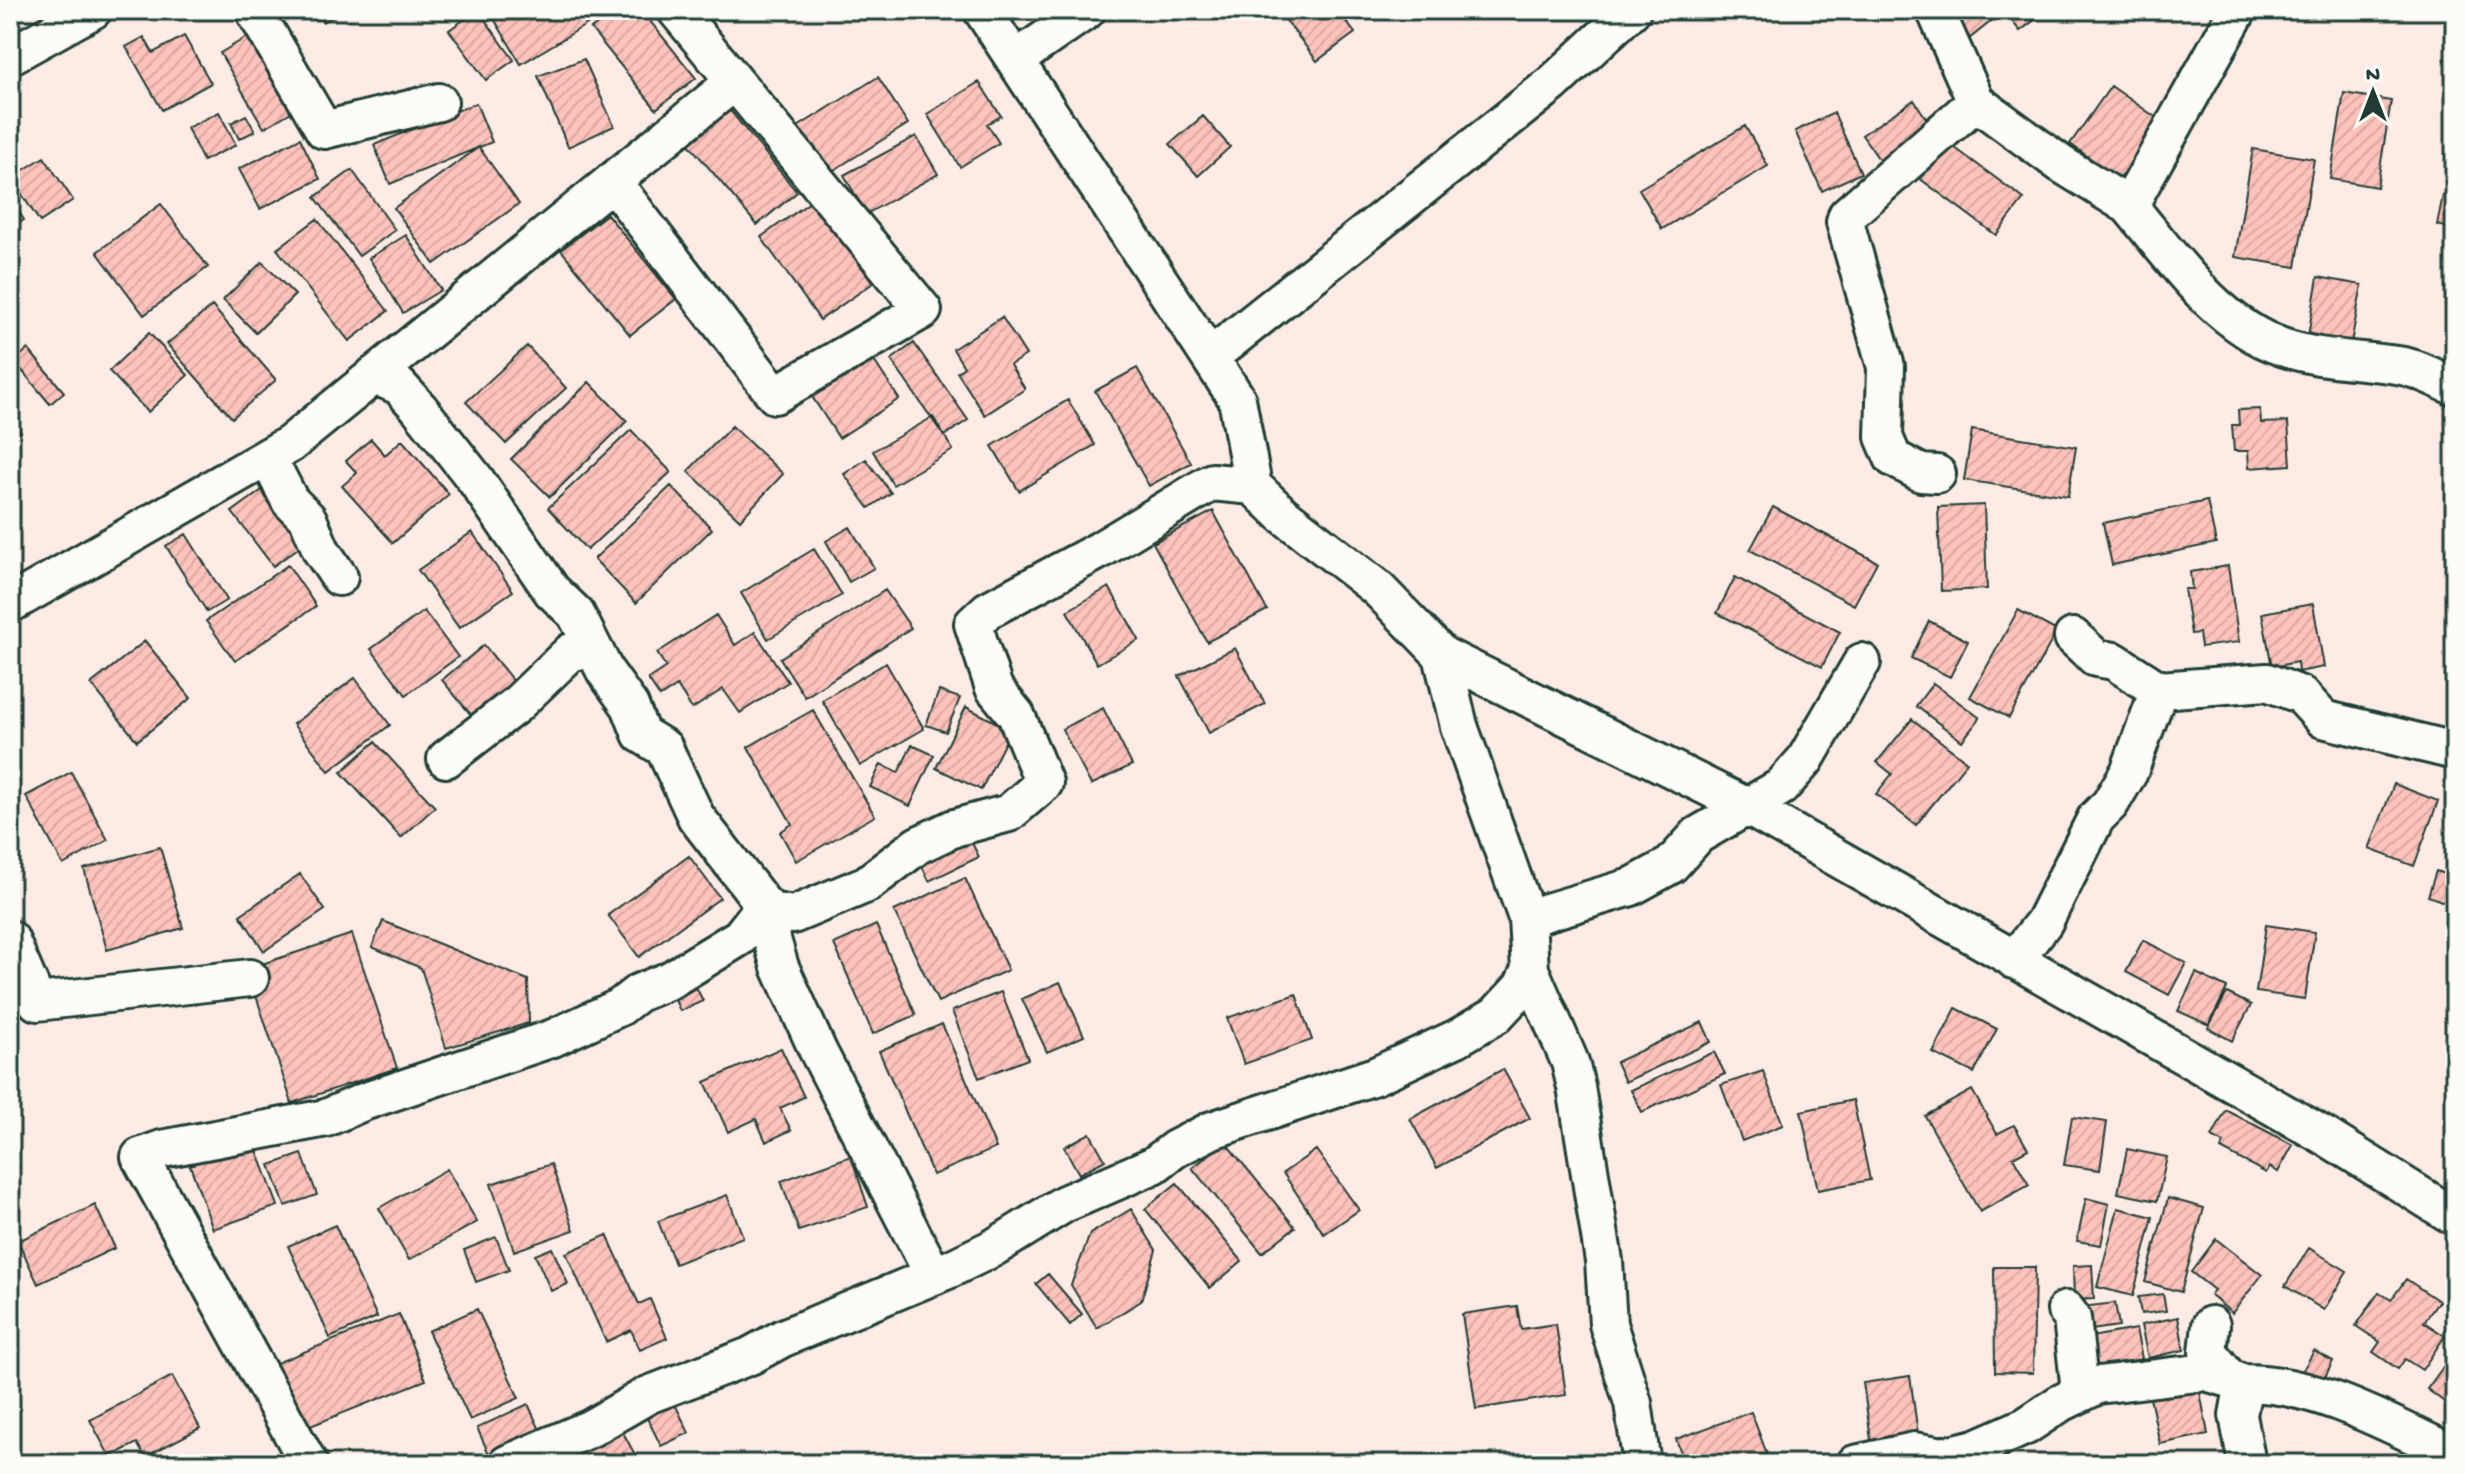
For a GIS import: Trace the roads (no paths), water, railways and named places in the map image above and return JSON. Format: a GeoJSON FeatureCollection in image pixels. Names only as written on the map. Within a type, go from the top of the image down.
{"type":"FeatureCollection","features":[{"type":"Feature","properties":{"kind":"street"},"geometry":{"type":"LineString","coordinates":[[10,56],[93,10]]}},
{"type":"Feature","properties":{"kind":"street"},"geometry":{"type":"LineString","coordinates":[[254,10],[324,130],[439,102]]}},
{"type":"Feature","properties":{"kind":"street"},"geometry":{"type":"LineString","coordinates":[[612,181],[775,395],[923,310],[676,10]]}},
{"type":"Feature","properties":{"kind":"street"},"geometry":{"type":"LineString","coordinates":[[982,10],[1237,399],[1253,486],[1282,514],[1377,588],[1442,655],[1748,807],[2328,1138],[2455,1217]]}},
{"type":"Feature","properties":{"kind":"street"},"geometry":{"type":"LineString","coordinates":[[1015,60],[1087,10]]}},
{"type":"Feature","properties":{"kind":"street"},"geometry":{"type":"LineString","coordinates":[[1210,357],[1552,84],[1632,10]]}},
{"type":"Feature","properties":{"kind":"street"},"geometry":{"type":"LineString","coordinates":[[1935,10],[1976,102],[2061,164],[2129,206],[2204,292],[2260,338],[2282,347],[2335,360],[2401,365],[2455,387]]}},
{"type":"Feature","properties":{"kind":"street"},"geometry":{"type":"LineString","coordinates":[[2129,206],[2238,10]]}},
{"type":"Feature","properties":{"kind":"street"},"geometry":{"type":"LineString","coordinates":[[10,604],[268,458],[734,82]]}},
{"type":"Feature","properties":{"kind":"street"},"geometry":{"type":"LineString","coordinates":[[1937,474],[1921,473],[1893,458],[1884,437],[1886,367],[1845,222],[1847,215],[1976,102]]}},
{"type":"Feature","properties":{"kind":"street"},"geometry":{"type":"LineString","coordinates":[[374,375],[399,386],[419,408],[475,479],[552,591],[576,614],[593,648],[630,706],[641,734],[664,748],[696,817],[767,908],[780,967],[818,1051],[934,1276]]}},
{"type":"Feature","properties":{"kind":"street"},"geometry":{"type":"LineString","coordinates":[[268,458],[290,501],[308,519],[321,550],[339,577]]}},
{"type":"Feature","properties":{"kind":"street"},"geometry":{"type":"LineString","coordinates":[[767,908],[793,915],[867,884],[918,845],[954,828],[1009,813],[1025,803],[1044,783],[1016,715],[994,688],[973,624],[988,610],[1100,550],[1212,482],[1253,486]]}},
{"type":"Feature","properties":{"kind":"street"},"geometry":{"type":"LineString","coordinates":[[2073,637],[2096,658],[2114,661],[2159,690],[2267,682],[2301,695],[2323,719],[2455,751]]}},
{"type":"Feature","properties":{"kind":"street"},"geometry":{"type":"LineString","coordinates":[[446,759],[516,705],[571,652],[593,648]]}},
{"type":"Feature","properties":{"kind":"street"},"geometry":{"type":"LineString","coordinates":[[1442,655],[1459,726],[1527,918],[1530,970],[1570,1062],[1588,1144],[1598,1241],[1604,1261],[1608,1324],[1633,1403],[1642,1464]]}},
{"type":"Feature","properties":{"kind":"street"},"geometry":{"type":"LineString","coordinates":[[1527,918],[1631,887],[1671,865],[1698,835],[1781,787],[1805,760],[1862,662]]}},
{"type":"Feature","properties":{"kind":"street"},"geometry":{"type":"LineString","coordinates":[[2014,960],[2049,915],[2096,818],[2110,804],[2129,772],[2159,690]]}},
{"type":"Feature","properties":{"kind":"street"},"geometry":{"type":"LineString","coordinates":[[309,1464],[140,1157],[162,1149],[229,1139],[326,1118],[363,1102],[553,1038],[620,1007],[638,993],[670,980],[740,937],[767,908]]}},
{"type":"Feature","properties":{"kind":"street"},"geometry":{"type":"LineString","coordinates":[[10,939],[37,1002],[250,978]]}},
{"type":"Feature","properties":{"kind":"street"},"geometry":{"type":"LineString","coordinates":[[507,1464],[591,1428],[648,1395],[750,1356],[783,1338],[934,1276],[993,1248],[1064,1204],[1154,1165],[1175,1149],[1212,1130],[1293,1105],[1332,1087],[1375,1076],[1457,1038],[1496,1015],[1522,987],[1530,970]]}},
{"type":"Feature","properties":{"kind":"street"},"geometry":{"type":"LineString","coordinates":[[2066,1310],[2072,1318],[2080,1392]]}},
{"type":"Feature","properties":{"kind":"street"},"geometry":{"type":"LineString","coordinates":[[2211,1325],[2208,1352],[2237,1381],[2238,1415],[2247,1464]]}},
{"type":"Feature","properties":{"kind":"street"},"geometry":{"type":"LineString","coordinates":[[1855,1464],[1914,1451],[1943,1456],[1976,1448],[2026,1426],[2080,1392],[2098,1385],[2206,1372],[2237,1381],[2268,1383],[2325,1397],[2455,1455]]}}]}
